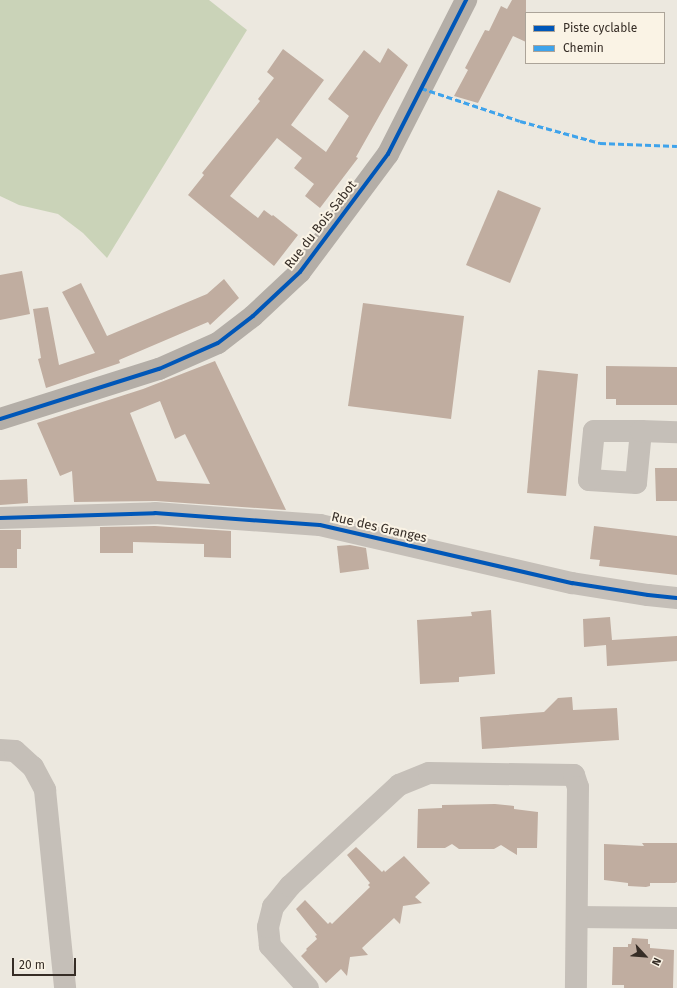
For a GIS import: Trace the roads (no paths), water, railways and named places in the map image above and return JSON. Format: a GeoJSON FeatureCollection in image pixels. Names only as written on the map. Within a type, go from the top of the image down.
{"type":"FeatureCollection","features":[{"type":"Feature","properties":{"kind":"main road","name":"Rue du Bois Sabot"},"geometry":{"type":"LineString","coordinates":[[0,419],[159,369],[218,343],[253,316],[300,272],[388,154],[466,0]]}},
{"type":"Feature","properties":{"kind":"street"},"geometry":{"type":"LineString","coordinates":[[640,432],[677,432]]}},
{"type":"Feature","properties":{"kind":"street","name":"Rue des Granges"},"geometry":{"type":"LineString","coordinates":[[0,518],[155,513],[320,525],[572,583],[677,598]]}},
{"type":"Feature","properties":{"kind":"street"},"geometry":{"type":"LineString","coordinates":[[0,750],[15,751],[32,767],[45,790],[65,988]]}},
{"type":"Feature","properties":{"kind":"street"},"geometry":{"type":"LineString","coordinates":[[308,988],[270,946],[268,926],[273,907],[290,886],[399,785],[429,773],[574,775],[578,787],[576,988]]}},
{"type":"Feature","properties":{"kind":"street"},"geometry":{"type":"LineString","coordinates":[[576,917],[677,918]]}}]}
